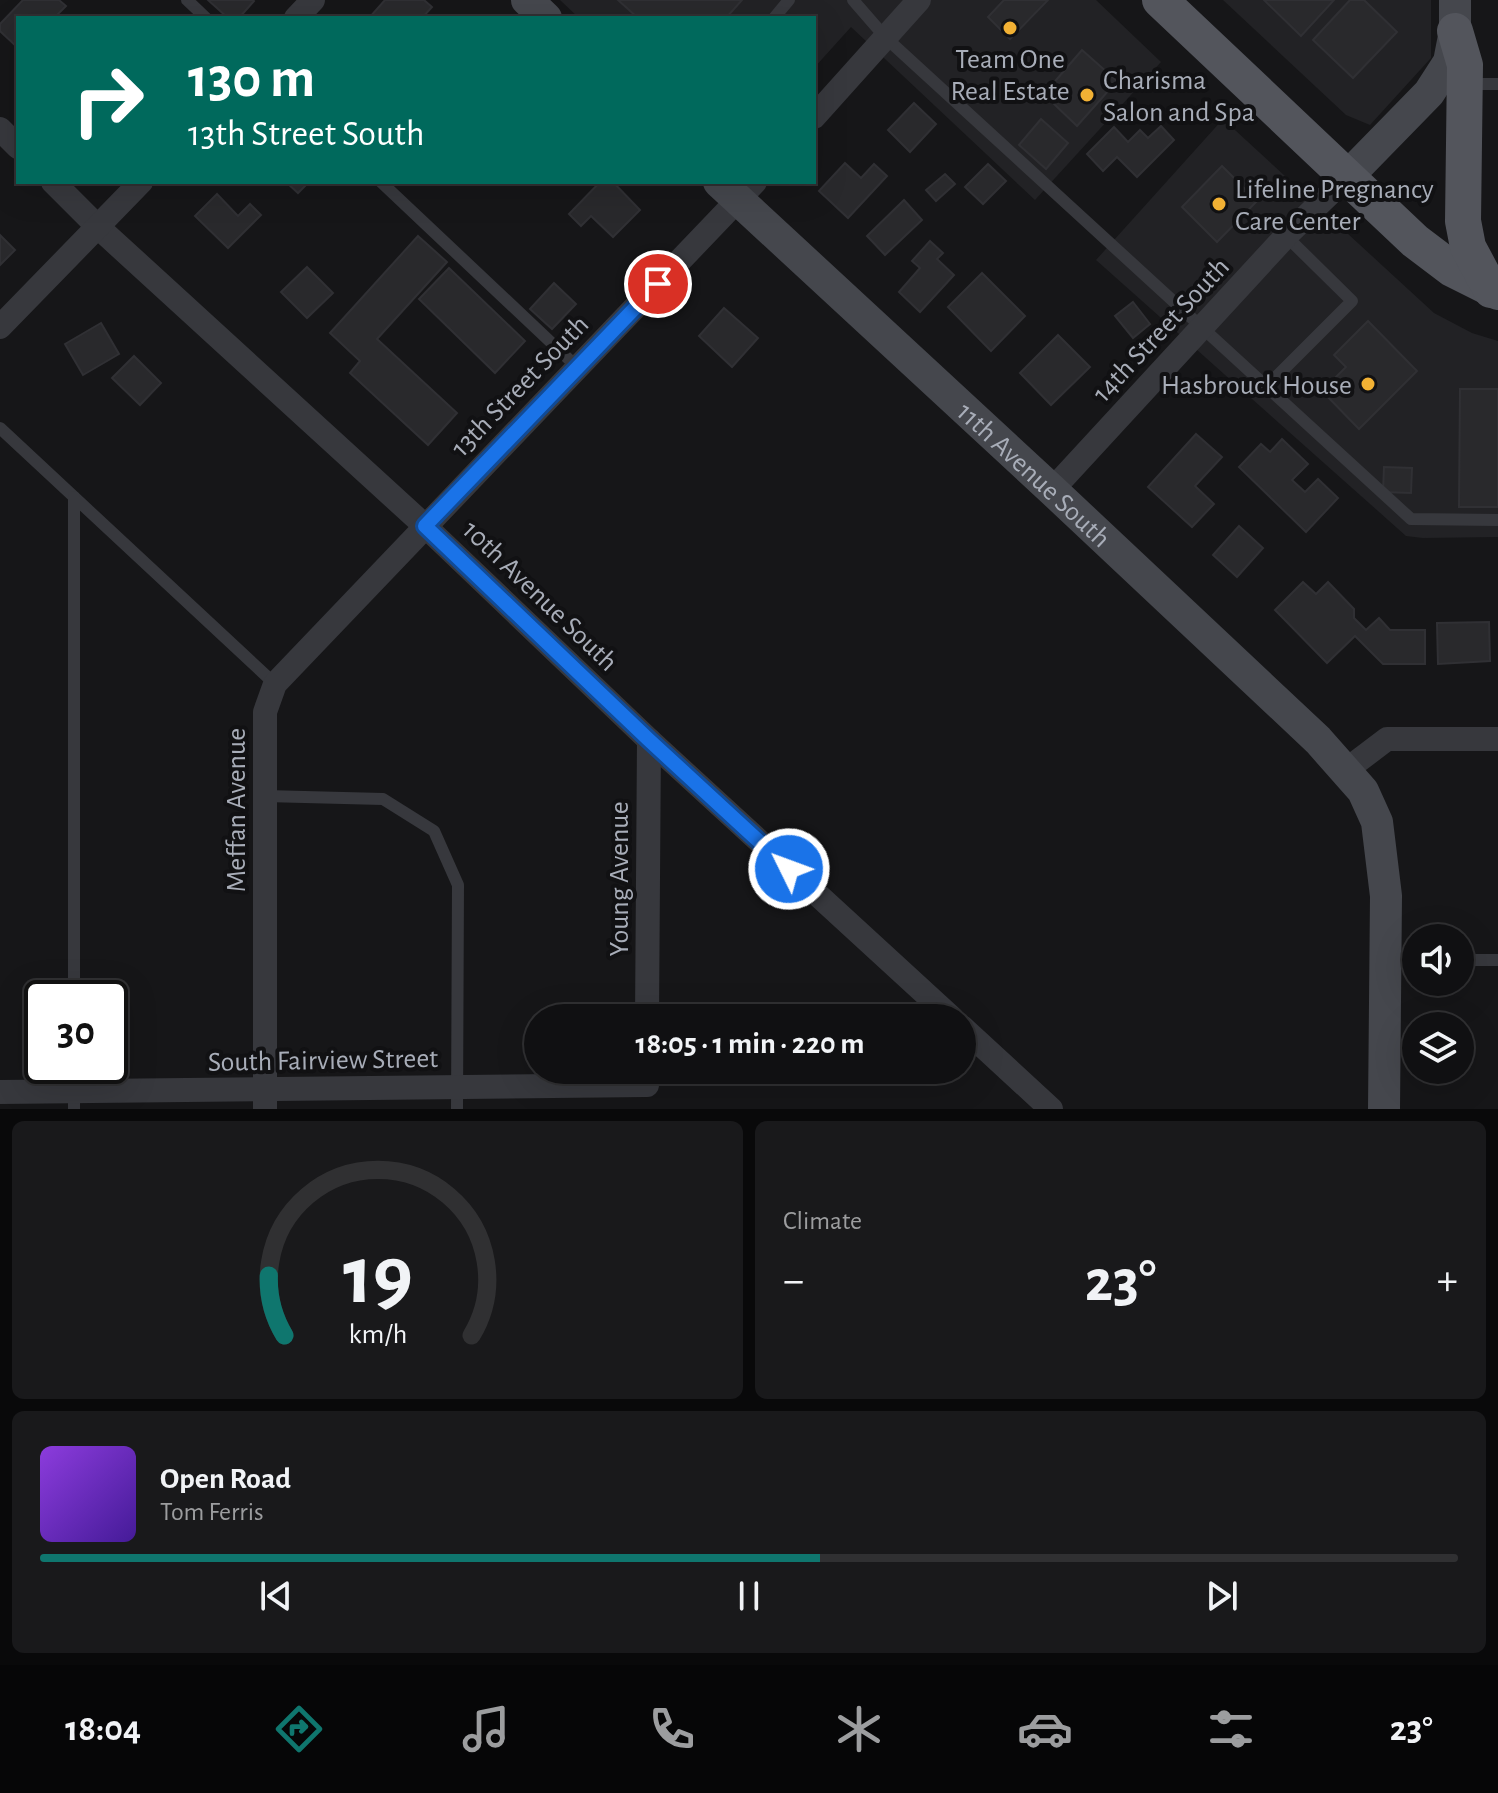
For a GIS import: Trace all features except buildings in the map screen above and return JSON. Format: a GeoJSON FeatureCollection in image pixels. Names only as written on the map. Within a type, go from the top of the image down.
{"type":"FeatureCollection","features":[{"type":"Feature","properties":{"kind":"main road"},"geometry":{"type":"LineString","coordinates":[[1160,0],[1415,241],[1452,269],[1495,291]]}},
{"type":"Feature","properties":{"kind":"main road"},"geometry":{"type":"LineString","coordinates":[[1455,15],[1465,65],[1481,84],[1463,221],[1468,247],[1495,291]]}},
{"type":"Feature","properties":{"kind":"street"},"geometry":{"type":"LineString","coordinates":[[298,16],[313,0]]}},
{"type":"Feature","properties":{"kind":"street"},"geometry":{"type":"LineString","coordinates":[[527,0],[544,16]]}},
{"type":"Feature","properties":{"kind":"street"},"geometry":{"type":"LineString","coordinates":[[816,115],[919,0]]}},
{"type":"Feature","properties":{"kind":"street"},"geometry":{"type":"LineString","coordinates":[[1348,176],[1429,93],[1449,62],[1455,15]]}},
{"type":"Feature","properties":{"kind":"street"},"geometry":{"type":"LineString","coordinates":[[0,129],[16,145]]}},
{"type":"Feature","properties":{"kind":"street","name":"14th Street South"},"geometry":{"type":"LineString","coordinates":[[1052,490],[1286,236],[1348,176]]}},
{"type":"Feature","properties":{"kind":"street","name":"10th Avenue South"},"geometry":{"type":"LineString","coordinates":[[55,184],[425,526],[649,740],[937,1004]]}},
{"type":"Feature","properties":{"kind":"street"},"geometry":{"type":"LineString","coordinates":[[0,327],[139,184]]}},
{"type":"Feature","properties":{"kind":"street","name":"13th Street South"},"geometry":{"type":"LineString","coordinates":[[425,526],[577,367],[737,188]]}},
{"type":"Feature","properties":{"kind":"street","name":"11th Avenue South"},"geometry":{"type":"LineString","coordinates":[[737,188],[1318,740],[1363,791],[1377,822],[1386,896],[1401,960],[1384,1109]]}},
{"type":"Feature","properties":{"kind":"street","name":"Meffan Avenue"},"geometry":{"type":"LineString","coordinates":[[265,1099],[265,712],[275,684],[425,526]]}},
{"type":"Feature","properties":{"kind":"street"},"geometry":{"type":"LineString","coordinates":[[1346,770],[1387,739],[1498,739]]}},
{"type":"Feature","properties":{"kind":"street","name":"Young Avenue"},"geometry":{"type":"LineString","coordinates":[[647,1004],[649,740]]}},
{"type":"Feature","properties":{"kind":"street"},"geometry":{"type":"LineString","coordinates":[[976,1040],[1051,1109]]}},
{"type":"Feature","properties":{"kind":"street","name":"South Fairview Street"},"geometry":{"type":"LineString","coordinates":[[0,1092],[74,1100],[457,1098],[647,1088]]}},
{"type":"Feature","properties":{"kind":"lane"},"geometry":{"type":"LineString","coordinates":[[187,0],[204,16]]}},
{"type":"Feature","properties":{"kind":"lane"},"geometry":{"type":"LineString","coordinates":[[776,16],[789,0]]}},
{"type":"Feature","properties":{"kind":"lane"},"geometry":{"type":"LineString","coordinates":[[853,0],[886,38],[1411,519],[1498,520]]}},
{"type":"Feature","properties":{"kind":"lane"},"geometry":{"type":"LineString","coordinates":[[383,184],[577,367]]}},
{"type":"Feature","properties":{"kind":"lane"},"geometry":{"type":"LineString","coordinates":[[1267,386],[1352,301],[1286,236]]}},
{"type":"Feature","properties":{"kind":"lane"},"geometry":{"type":"LineString","coordinates":[[0,428],[275,684]]}},
{"type":"Feature","properties":{"kind":"lane"},"geometry":{"type":"LineString","coordinates":[[74,497],[74,980]]}},
{"type":"Feature","properties":{"kind":"lane"},"geometry":{"type":"LineString","coordinates":[[265,796],[383,799],[434,831],[458,885],[457,1098]]}},
{"type":"Feature","properties":{"kind":"lane"},"geometry":{"type":"LineString","coordinates":[[1474,960],[1498,960]]}},
{"type":"Feature","properties":{"kind":"shaded area"},"geometry":{"type":"Polygon","coordinates":[[[560,0],[1096,0],[1161,62],[1035,200],[851,27],[816,66],[816,16],[577,16],[560,0]]]}},
{"type":"Feature","properties":{"kind":"shaded area"},"geometry":{"type":"Polygon","coordinates":[[[1223,0],[1431,0],[1431,58],[1370,125],[1346,115],[1223,0]]]}},
{"type":"Feature","properties":{"kind":"shaded area"},"geometry":{"type":"Polygon","coordinates":[[[1223,119],[1434,313],[1472,333],[1498,341],[1498,537],[1406,536],[1096,260],[1223,119]]]}},
{"type":"Feature","properties":{"kind":"place","name":"Team One Real Estate"},"geometry":{"type":"Point","coordinates":[1010,28]}},
{"type":"Feature","properties":{"kind":"place","name":"Charisma Salon and Spa"},"geometry":{"type":"Point","coordinates":[1087,95]}},
{"type":"Feature","properties":{"kind":"place","name":"Lifeline Pregnancy Care Center"},"geometry":{"type":"Point","coordinates":[1219,204]}},
{"type":"Feature","properties":{"kind":"place","name":"Hasbrouck House"},"geometry":{"type":"Point","coordinates":[1368,384]}},
{"type":"Feature","properties":{"kind":"route"},"geometry":{"type":"LineString","coordinates":[[658,284],[425,526],[789,869]]}}]}
